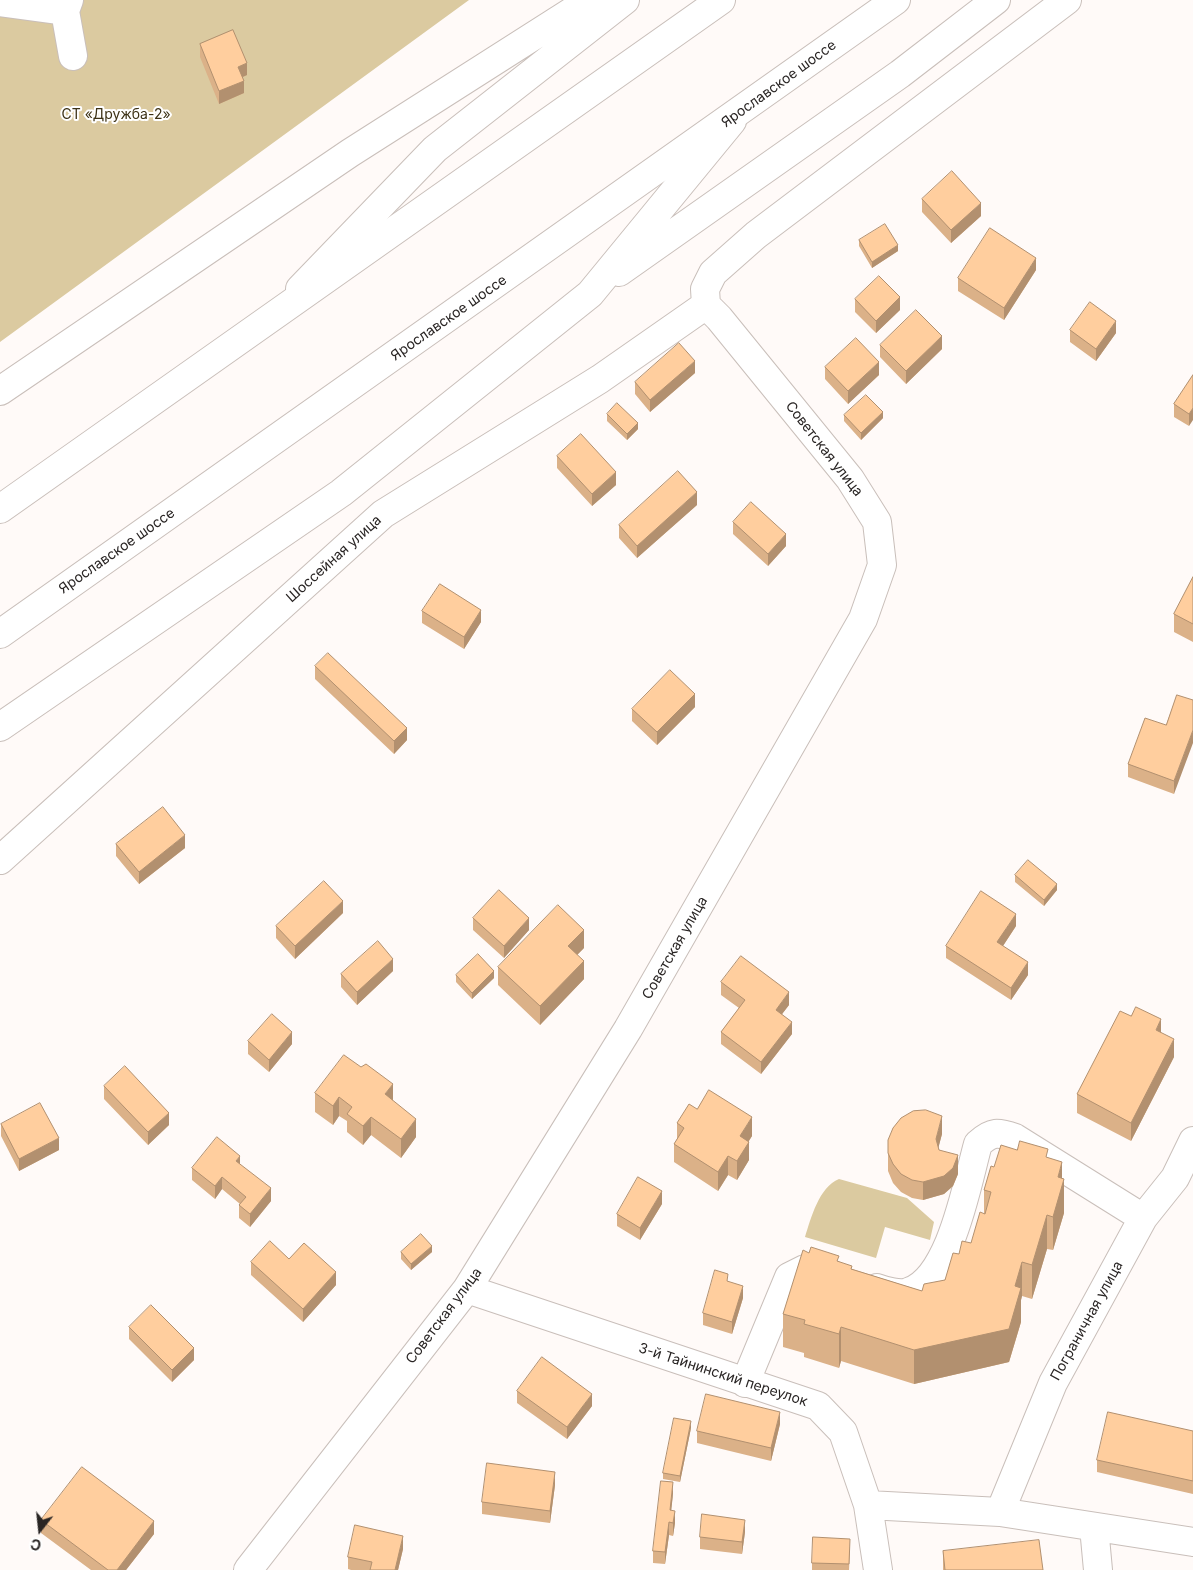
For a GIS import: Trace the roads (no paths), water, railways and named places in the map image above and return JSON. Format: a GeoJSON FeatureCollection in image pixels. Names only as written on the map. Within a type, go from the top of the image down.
{"type":"FeatureCollection","features":[{"type":"Feature","properties":{"kind":"main road"},"geometry":{"type":"LineString","coordinates":[[0,391],[350,153],[590,0]]}},
{"type":"Feature","properties":{"kind":"main road"},"geometry":{"type":"LineString","coordinates":[[270,320],[434,149],[625,0]]}},
{"type":"Feature","properties":{"kind":"main road"},"geometry":{"type":"LineString","coordinates":[[0,509],[721,0]]}},
{"type":"Feature","properties":{"kind":"main road","name":"Ярославское шоссе"},"geometry":{"type":"LineString","coordinates":[[0,634],[738,114],[896,0]]}},
{"type":"Feature","properties":{"kind":"main road"},"geometry":{"type":"LineString","coordinates":[[0,727],[342,493],[590,294],[900,74],[996,0]]}},
{"type":"Feature","properties":{"kind":"main road"},"geometry":{"type":"LineString","coordinates":[[706,305],[706,289],[713,273],[756,235],[1068,0]]}},
{"type":"Feature","properties":{"kind":"main road"},"geometry":{"type":"LineString","coordinates":[[0,2],[67,6],[73,56]]}},
{"type":"Feature","properties":{"kind":"main road"},"geometry":{"type":"LineString","coordinates":[[590,294],[738,114]]}},
{"type":"Feature","properties":{"kind":"main road","name":"Шоссейная улица"},"geometry":{"type":"LineString","coordinates":[[0,860],[383,514],[600,379],[706,305]]}},
{"type":"Feature","properties":{"kind":"main road","name":"Советская улица"},"geometry":{"type":"LineString","coordinates":[[248,1570],[467,1289],[628,1029],[863,619],[882,565],[878,522],[850,479],[719,318],[706,305]]}},
{"type":"Feature","properties":{"kind":"main road"},"geometry":{"type":"LineString","coordinates":[[745,1383],[784,1286],[789,1277],[797,1272],[805,1269],[815,1269],[883,1290],[906,1293],[922,1285],[937,1267],[950,1242],[978,1144],[987,1135],[1000,1133],[1015,1138],[1143,1218]]}},
{"type":"Feature","properties":{"kind":"main road","name":"Пограничная улица"},"geometry":{"type":"LineString","coordinates":[[992,1511],[1053,1383],[1143,1218],[1184,1177],[1193,1141]]}},
{"type":"Feature","properties":{"kind":"main road","name":"3-й Тайнинский переулок"},"geometry":{"type":"LineString","coordinates":[[467,1289],[818,1406],[843,1432],[868,1504],[878,1570]]}},
{"type":"Feature","properties":{"kind":"main road"},"geometry":{"type":"LineString","coordinates":[[868,1504],[992,1511],[1193,1542]]}},
{"type":"Feature","properties":{"kind":"main road"},"geometry":{"type":"LineString","coordinates":[[1094,1526],[1098,1570]]}},
{"type":"Feature","properties":{"kind":"park label","name":"СТ «Дружба-2»"},"geometry":{"type":"Point","coordinates":[116,115]}}]}
